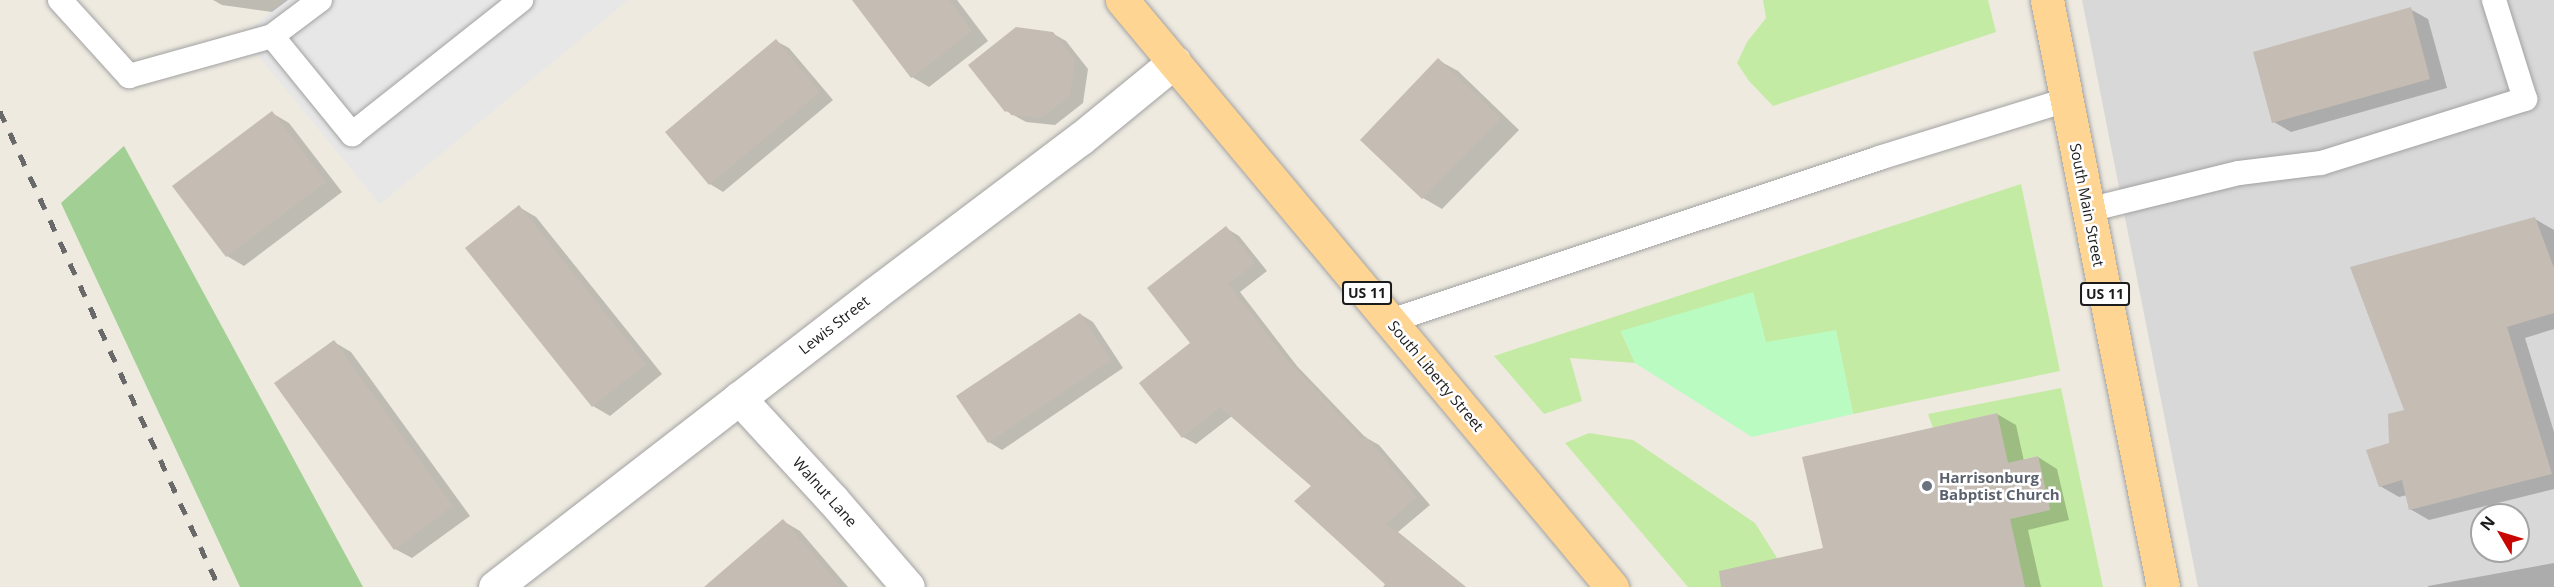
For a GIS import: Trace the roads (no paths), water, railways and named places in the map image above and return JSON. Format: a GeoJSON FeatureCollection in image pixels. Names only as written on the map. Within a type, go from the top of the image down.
{"type":"FeatureCollection","features":[{"type":"Feature","properties":{"kind":"main road","name":"South Liberty Street"},"geometry":{"type":"LineString","coordinates":[[1122,0],[1612,587]]}},
{"type":"Feature","properties":{"kind":"main road","name":"South Main Street"},"geometry":{"type":"LineString","coordinates":[[2047,0],[2163,587]]}},
{"type":"Feature","properties":{"kind":"street","name":"Lewis Street"},"geometry":{"type":"LineString","coordinates":[[495,587],[1080,139],[1174,62]]}},
{"type":"Feature","properties":{"kind":"street","name":"Walnut Lane"},"geometry":{"type":"LineString","coordinates":[[739,399],[832,499],[908,587]]}},
{"type":"Feature","properties":{"kind":"lane"},"geometry":{"type":"LineString","coordinates":[[60,0],[129,76],[272,36],[320,0]]}},
{"type":"Feature","properties":{"kind":"lane"},"geometry":{"type":"LineString","coordinates":[[272,36],[352,134],[521,0]]}},
{"type":"Feature","properties":{"kind":"lane"},"geometry":{"type":"LineString","coordinates":[[2088,210],[2239,173],[2321,163],[2525,99],[2494,0]]}},
{"type":"Feature","properties":{"kind":"lane"},"geometry":{"type":"LineString","coordinates":[[1390,321],[1880,158],[2066,100]]}},
{"type":"Feature","properties":{"kind":"railway"},"geometry":{"type":"LineString","coordinates":[[0,111],[219,587]]}},
{"type":"Feature","properties":{"kind":"place","name":"Harrisonburg Babptist Church"},"geometry":{"type":"Point","coordinates":[1927,486]}}]}
